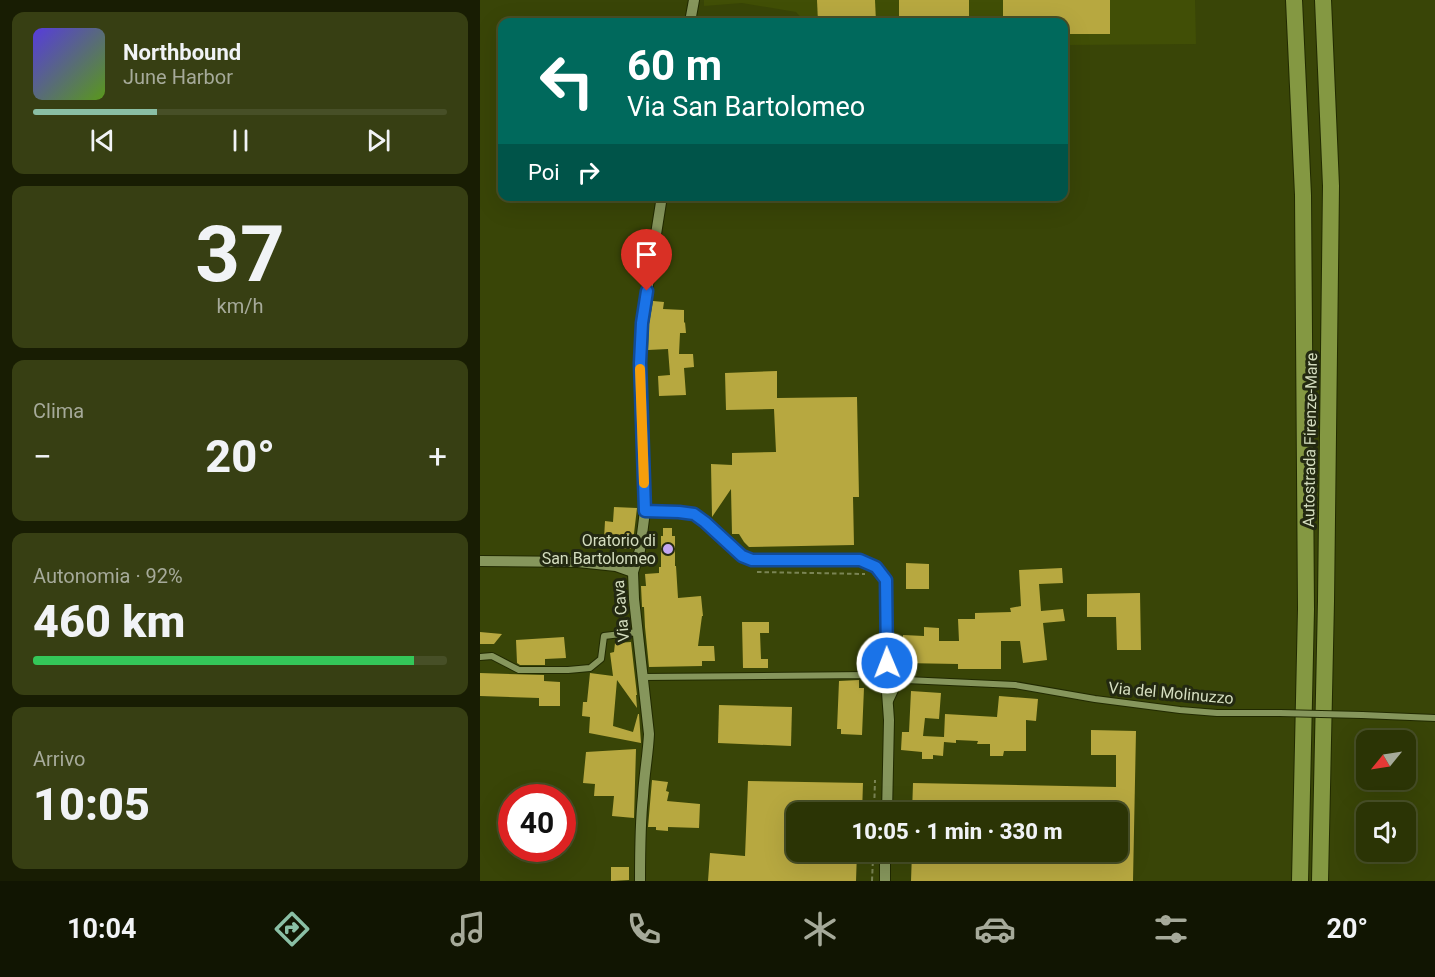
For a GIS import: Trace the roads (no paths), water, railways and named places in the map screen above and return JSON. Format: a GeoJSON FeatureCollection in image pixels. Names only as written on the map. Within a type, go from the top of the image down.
{"type":"FeatureCollection","features":[{"type":"Feature","properties":{"kind":"highway","name":"Autostrada Firenze-Mare"},"geometry":{"type":"LineString","coordinates":[[1294,0],[1303,195],[1306,597],[1300,881]]}},
{"type":"Feature","properties":{"kind":"highway","name":"Autostrada Firenze-Mare"},"geometry":{"type":"LineString","coordinates":[[1320,881],[1331,186],[1323,0]]}},
{"type":"Feature","properties":{"kind":"street"},"geometry":{"type":"LineString","coordinates":[[691,18],[694,0]]}},
{"type":"Feature","properties":{"kind":"street","name":"Via Cava"},"geometry":{"type":"LineString","coordinates":[[640,881],[640,836],[649,734],[633,599],[633,572],[640,550],[645,511],[640,363],[642,323],[661,201]]}},
{"type":"Feature","properties":{"kind":"street"},"geometry":{"type":"LineString","coordinates":[[645,511],[694,514],[742,556],[752,560],[860,560],[876,567],[886,580],[886,678],[889,703],[887,802]]}},
{"type":"Feature","properties":{"kind":"street"},"geometry":{"type":"LineString","coordinates":[[480,561],[578,562],[616,566],[633,572]]}},
{"type":"Feature","properties":{"kind":"street"},"geometry":{"type":"LineString","coordinates":[[480,657],[492,656],[519,670],[590,668],[602,659],[604,636],[638,632]]}},
{"type":"Feature","properties":{"kind":"street"},"geometry":{"type":"LineString","coordinates":[[642,678],[868,675],[886,678]]}},
{"type":"Feature","properties":{"kind":"street","name":"Via del Molinuzzo"},"geometry":{"type":"LineString","coordinates":[[889,703],[898,684],[906,681],[1016,685],[1095,699],[1217,713],[1435,717]]}},
{"type":"Feature","properties":{"kind":"street"},"geometry":{"type":"LineString","coordinates":[[885,862],[885,881]]}},
{"type":"Feature","properties":{"kind":"place","name":"Oratorio di San Bartolomeo"},"geometry":{"type":"Point","coordinates":[668,549]}}]}
